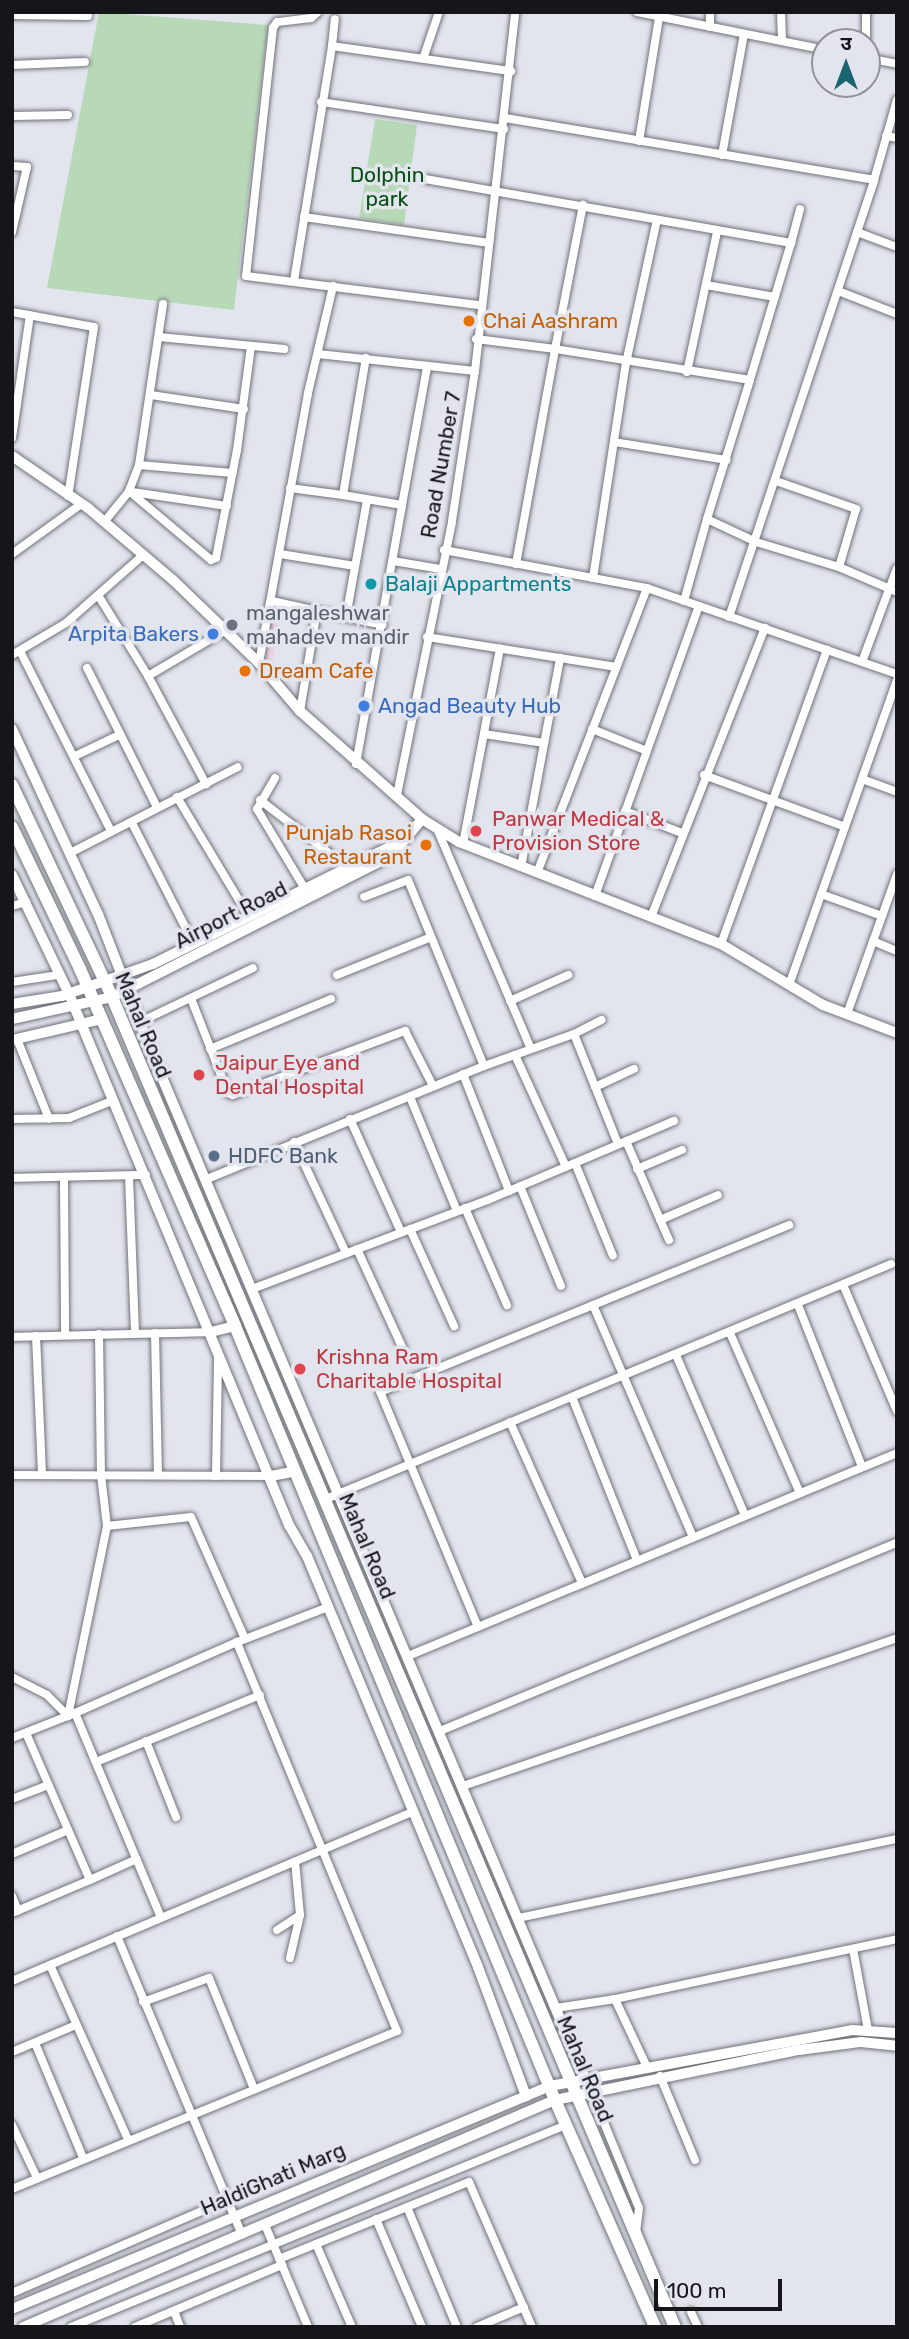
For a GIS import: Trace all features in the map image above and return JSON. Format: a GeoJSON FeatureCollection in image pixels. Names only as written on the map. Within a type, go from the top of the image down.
{"type":"FeatureCollection","features":[{"type":"Feature","properties":{"kind":"main road","name":"Mahal Road"},"geometry":{"type":"LineString","coordinates":[[12,785],[113,997],[332,1495],[574,2095],[675,2327]]}},
{"type":"Feature","properties":{"kind":"main road","name":"Mahal Road"},"geometry":{"type":"LineString","coordinates":[[12,827],[80,969],[235,1326],[555,2100],[655,2327]]}},
{"type":"Feature","properties":{"kind":"street"},"geometry":{"type":"LineString","coordinates":[[318,12],[311,18],[276,22],[273,27],[246,276],[480,305]]}},
{"type":"Feature","properties":{"kind":"street"},"geometry":{"type":"LineString","coordinates":[[424,56],[439,12]]}},
{"type":"Feature","properties":{"kind":"street","name":"Road Number 7"},"geometry":{"type":"LineString","coordinates":[[397,795],[441,569],[475,371],[480,305],[511,71],[515,12]]}},
{"type":"Feature","properties":{"kind":"street"},"geometry":{"type":"LineString","coordinates":[[636,12],[811,47]]}},
{"type":"Feature","properties":{"kind":"street"},"geometry":{"type":"LineString","coordinates":[[710,12],[710,27]]}},
{"type":"Feature","properties":{"kind":"street"},"geometry":{"type":"LineString","coordinates":[[781,12],[782,41]]}},
{"type":"Feature","properties":{"kind":"street"},"geometry":{"type":"LineString","coordinates":[[12,15],[88,16]]}},
{"type":"Feature","properties":{"kind":"street"},"geometry":{"type":"LineString","coordinates":[[639,141],[659,17]]}},
{"type":"Feature","properties":{"kind":"street"},"geometry":{"type":"LineString","coordinates":[[294,281],[335,19]]}},
{"type":"Feature","properties":{"kind":"street"},"geometry":{"type":"LineString","coordinates":[[722,155],[744,34]]}},
{"type":"Feature","properties":{"kind":"street"},"geometry":{"type":"LineString","coordinates":[[332,46],[424,56],[511,71]]}},
{"type":"Feature","properties":{"kind":"street"},"geometry":{"type":"LineString","coordinates":[[12,65],[85,62]]}},
{"type":"Feature","properties":{"kind":"street"},"geometry":{"type":"LineString","coordinates":[[729,617],[838,291],[897,100]]}},
{"type":"Feature","properties":{"kind":"street"},"geometry":{"type":"LineString","coordinates":[[321,102],[504,129]]}},
{"type":"Feature","properties":{"kind":"street"},"geometry":{"type":"LineString","coordinates":[[12,116],[68,115]]}},
{"type":"Feature","properties":{"kind":"street"},"geometry":{"type":"LineString","coordinates":[[505,118],[874,180]]}},
{"type":"Feature","properties":{"kind":"street"},"geometry":{"type":"LineString","coordinates":[[886,136],[897,138]]}},
{"type":"Feature","properties":{"kind":"street"},"geometry":{"type":"LineString","coordinates":[[12,166],[27,167],[12,232]]}},
{"type":"Feature","properties":{"kind":"street"},"geometry":{"type":"LineString","coordinates":[[425,179],[791,243]]}},
{"type":"Feature","properties":{"kind":"street"},"geometry":{"type":"LineString","coordinates":[[516,564],[583,205]]}},
{"type":"Feature","properties":{"kind":"street"},"geometry":{"type":"LineString","coordinates":[[684,601],[800,209]]}},
{"type":"Feature","properties":{"kind":"street"},"geometry":{"type":"LineString","coordinates":[[304,218],[489,243]]}},
{"type":"Feature","properties":{"kind":"street"},"geometry":{"type":"LineString","coordinates":[[593,578],[626,363],[657,220]]}},
{"type":"Feature","properties":{"kind":"street"},"geometry":{"type":"LineString","coordinates":[[687,372],[717,232]]}},
{"type":"Feature","properties":{"kind":"street"},"geometry":{"type":"LineString","coordinates":[[857,232],[897,247]]}},
{"type":"Feature","properties":{"kind":"street"},"geometry":{"type":"LineString","coordinates":[[706,285],[775,297]]}},
{"type":"Feature","properties":{"kind":"street"},"geometry":{"type":"LineString","coordinates":[[259,663],[290,488],[333,286]]}},
{"type":"Feature","properties":{"kind":"street"},"geometry":{"type":"LineString","coordinates":[[838,291],[897,314]]}},
{"type":"Feature","properties":{"kind":"street"},"geometry":{"type":"LineString","coordinates":[[104,522],[130,491],[139,465],[163,304]]}},
{"type":"Feature","properties":{"kind":"street"},"geometry":{"type":"LineString","coordinates":[[12,312],[94,327],[68,496]]}},
{"type":"Feature","properties":{"kind":"street"},"geometry":{"type":"LineString","coordinates":[[12,438],[30,315]]}},
{"type":"Feature","properties":{"kind":"street"},"geometry":{"type":"LineString","coordinates":[[159,337],[284,349]]}},
{"type":"Feature","properties":{"kind":"street"},"geometry":{"type":"LineString","coordinates":[[476,339],[750,380]]}},
{"type":"Feature","properties":{"kind":"street"},"geometry":{"type":"LineString","coordinates":[[130,491],[211,560],[215,558],[244,409],[251,346]]}},
{"type":"Feature","properties":{"kind":"street"},"geometry":{"type":"LineString","coordinates":[[318,354],[366,358],[427,368],[475,371]]}},
{"type":"Feature","properties":{"kind":"street"},"geometry":{"type":"LineString","coordinates":[[343,495],[366,358]]}},
{"type":"Feature","properties":{"kind":"street"},"geometry":{"type":"LineString","coordinates":[[356,764],[427,368]]}},
{"type":"Feature","properties":{"kind":"street"},"geometry":{"type":"LineString","coordinates":[[151,396],[244,409]]}},
{"type":"Feature","properties":{"kind":"street"},"geometry":{"type":"LineString","coordinates":[[614,442],[727,460]]}},
{"type":"Feature","properties":{"kind":"street"},"geometry":{"type":"LineString","coordinates":[[14,462],[81,504],[104,522],[226,630],[259,663],[300,711],[356,764],[438,831],[463,844],[721,944],[789,985],[847,1014],[897,1033]]}},
{"type":"Feature","properties":{"kind":"street"},"geometry":{"type":"LineString","coordinates":[[139,465],[233,473]]}},
{"type":"Feature","properties":{"kind":"street"},"geometry":{"type":"LineString","coordinates":[[776,481],[856,509],[839,567]]}},
{"type":"Feature","properties":{"kind":"street"},"geometry":{"type":"LineString","coordinates":[[290,488],[402,505]]}},
{"type":"Feature","properties":{"kind":"street"},"geometry":{"type":"LineString","coordinates":[[130,491],[227,506]]}},
{"type":"Feature","properties":{"kind":"street"},"geometry":{"type":"LineString","coordinates":[[346,617],[368,500]]}},
{"type":"Feature","properties":{"kind":"street"},"geometry":{"type":"LineString","coordinates":[[12,554],[81,504]]}},
{"type":"Feature","properties":{"kind":"street"},"geometry":{"type":"LineString","coordinates":[[707,519],[756,542],[839,567],[893,591]]}},
{"type":"Feature","properties":{"kind":"street"},"geometry":{"type":"LineString","coordinates":[[444,550],[646,589],[897,674]]}},
{"type":"Feature","properties":{"kind":"street"},"geometry":{"type":"LineString","coordinates":[[280,554],[355,566]]}},
{"type":"Feature","properties":{"kind":"street"},"geometry":{"type":"LineString","coordinates":[[111,831],[75,756],[16,653],[39,642],[142,556]]}},
{"type":"Feature","properties":{"kind":"street"},"geometry":{"type":"LineString","coordinates":[[393,561],[441,569]]}},
{"type":"Feature","properties":{"kind":"street"},"geometry":{"type":"LineString","coordinates":[[862,662],[893,591],[897,568]]}},
{"type":"Feature","properties":{"kind":"street"},"geometry":{"type":"LineString","coordinates":[[537,873],[646,589]]}},
{"type":"Feature","properties":{"kind":"street"},"geometry":{"type":"LineString","coordinates":[[98,595],[148,676],[206,784]]}},
{"type":"Feature","properties":{"kind":"street"},"geometry":{"type":"LineString","coordinates":[[272,601],[383,625]]}},
{"type":"Feature","properties":{"kind":"street"},"geometry":{"type":"LineString","coordinates":[[595,895],[699,606]]}},
{"type":"Feature","properties":{"kind":"street"},"geometry":{"type":"LineString","coordinates":[[300,711],[317,611]]}},
{"type":"Feature","properties":{"kind":"street"},"geometry":{"type":"LineString","coordinates":[[651,917],[704,775],[765,628]]}},
{"type":"Feature","properties":{"kind":"street"},"geometry":{"type":"LineString","coordinates":[[148,676],[226,630]]}},
{"type":"Feature","properties":{"kind":"street"},"geometry":{"type":"LineString","coordinates":[[427,637],[616,667]]}},
{"type":"Feature","properties":{"kind":"street"},"geometry":{"type":"LineString","coordinates":[[463,844],[500,648]]}},
{"type":"Feature","properties":{"kind":"street"},"geometry":{"type":"LineString","coordinates":[[721,944],[827,650]]}},
{"type":"Feature","properties":{"kind":"street"},"geometry":{"type":"LineString","coordinates":[[521,867],[560,658]]}},
{"type":"Feature","properties":{"kind":"street"},"geometry":{"type":"LineString","coordinates":[[88,668],[157,807]]}},
{"type":"Feature","properties":{"kind":"street"},"geometry":{"type":"LineString","coordinates":[[789,985],[897,680]]}},
{"type":"Feature","properties":{"kind":"street"},"geometry":{"type":"LineString","coordinates":[[12,729],[72,852],[252,1289],[332,1495],[408,1656],[584,2077]]}},
{"type":"Feature","properties":{"kind":"street"},"geometry":{"type":"LineString","coordinates":[[592,729],[646,751]]}},
{"type":"Feature","properties":{"kind":"street"},"geometry":{"type":"LineString","coordinates":[[484,734],[544,743]]}},
{"type":"Feature","properties":{"kind":"street"},"geometry":{"type":"LineString","coordinates":[[75,756],[119,735]]}},
{"type":"Feature","properties":{"kind":"street"},"geometry":{"type":"LineString","coordinates":[[72,852],[238,767]]}},
{"type":"Feature","properties":{"kind":"street"},"geometry":{"type":"LineString","coordinates":[[704,775],[845,827]]}},
{"type":"Feature","properties":{"kind":"street"},"geometry":{"type":"LineString","coordinates":[[275,778],[260,800],[259,817],[305,889]]}},
{"type":"Feature","properties":{"kind":"street"},"geometry":{"type":"LineString","coordinates":[[862,779],[897,792]]}},
{"type":"Feature","properties":{"kind":"street"},"geometry":{"type":"LineString","coordinates":[[177,797],[248,917]]}},
{"type":"Feature","properties":{"kind":"street"},"geometry":{"type":"LineString","coordinates":[[260,800],[347,867]]}},
{"type":"Feature","properties":{"kind":"street"},"geometry":{"type":"LineString","coordinates":[[625,811],[682,833]]}},
{"type":"Feature","properties":{"kind":"street"},"geometry":{"type":"LineString","coordinates":[[407,839],[422,819]]}},
{"type":"Feature","properties":{"kind":"street"},"geometry":{"type":"LineString","coordinates":[[132,823],[194,944]]}},
{"type":"Feature","properties":{"kind":"street"},"geometry":{"type":"LineString","coordinates":[[438,831],[530,1047]]}},
{"type":"Feature","properties":{"kind":"street","name":"Airport Road"},"geometry":{"type":"LineString","coordinates":[[12,1004],[69,993],[122,976],[194,944],[407,839]]}},
{"type":"Feature","properties":{"kind":"street","name":"Airport Road"},"geometry":{"type":"LineString","coordinates":[[12,1020],[75,1009],[113,997],[391,856],[407,839]]}},
{"type":"Feature","properties":{"kind":"street"},"geometry":{"type":"LineString","coordinates":[[12,874],[58,975],[69,993],[112,1101],[146,1175],[328,1607],[526,2096]]}},
{"type":"Feature","properties":{"kind":"street"},"geometry":{"type":"LineString","coordinates":[[847,1014],[895,887],[897,874]]}},
{"type":"Feature","properties":{"kind":"street"},"geometry":{"type":"LineString","coordinates":[[364,897],[408,880],[484,1066]]}},
{"type":"Feature","properties":{"kind":"street"},"geometry":{"type":"LineString","coordinates":[[821,894],[882,916]]}},
{"type":"Feature","properties":{"kind":"street"},"geometry":{"type":"LineString","coordinates":[[12,906],[26,902]]}},
{"type":"Feature","properties":{"kind":"street"},"geometry":{"type":"LineString","coordinates":[[337,975],[431,937]]}},
{"type":"Feature","properties":{"kind":"street"},"geometry":{"type":"LineString","coordinates":[[873,940],[897,951]]}},
{"type":"Feature","properties":{"kind":"street"},"geometry":{"type":"LineString","coordinates":[[140,1022],[192,1001],[253,968]]}},
{"type":"Feature","properties":{"kind":"street"},"geometry":{"type":"LineString","coordinates":[[12,982],[80,969]]}},
{"type":"Feature","properties":{"kind":"street"},"geometry":{"type":"LineString","coordinates":[[510,1001],[568,975]]}},
{"type":"Feature","properties":{"kind":"street"},"geometry":{"type":"LineString","coordinates":[[210,1049],[331,999]]}},
{"type":"Feature","properties":{"kind":"street"},"geometry":{"type":"LineString","coordinates":[[192,1001],[228,1093],[237,1095],[405,1031],[433,1086]]}},
{"type":"Feature","properties":{"kind":"street"},"geometry":{"type":"LineString","coordinates":[[49,1119],[15,1040],[102,1019]]}},
{"type":"Feature","properties":{"kind":"street"},"geometry":{"type":"LineString","coordinates":[[207,1179],[350,1118],[410,1097],[530,1047],[575,1034],[602,1020]]}},
{"type":"Feature","properties":{"kind":"street"},"geometry":{"type":"LineString","coordinates":[[575,1034],[595,1087],[637,1169],[669,1240]]}},
{"type":"Feature","properties":{"kind":"street"},"geometry":{"type":"LineString","coordinates":[[515,1055],[571,1165],[613,1256]]}},
{"type":"Feature","properties":{"kind":"street"},"geometry":{"type":"LineString","coordinates":[[595,1087],[634,1069]]}},
{"type":"Feature","properties":{"kind":"street"},"geometry":{"type":"LineString","coordinates":[[463,1074],[509,1191]]}},
{"type":"Feature","properties":{"kind":"street"},"geometry":{"type":"LineString","coordinates":[[410,1097],[507,1305]]}},
{"type":"Feature","properties":{"kind":"street"},"geometry":{"type":"LineString","coordinates":[[12,1119],[69,1118],[112,1101]]}},
{"type":"Feature","properties":{"kind":"street"},"geometry":{"type":"LineString","coordinates":[[350,1118],[454,1326]]}},
{"type":"Feature","properties":{"kind":"street"},"geometry":{"type":"LineString","coordinates":[[252,1289],[509,1191],[674,1121]]}},
{"type":"Feature","properties":{"kind":"street"},"geometry":{"type":"LineString","coordinates":[[294,1142],[346,1253]]}},
{"type":"Feature","properties":{"kind":"street"},"geometry":{"type":"LineString","coordinates":[[637,1169],[682,1150]]}},
{"type":"Feature","properties":{"kind":"street"},"geometry":{"type":"LineString","coordinates":[[12,1178],[129,1176],[167,1170]]}},
{"type":"Feature","properties":{"kind":"street"},"geometry":{"type":"LineString","coordinates":[[129,1176],[135,1334]]}},
{"type":"Feature","properties":{"kind":"street"},"geometry":{"type":"LineString","coordinates":[[64,1178],[65,1335]]}},
{"type":"Feature","properties":{"kind":"street"},"geometry":{"type":"LineString","coordinates":[[520,1186],[561,1286]]}},
{"type":"Feature","properties":{"kind":"street"},"geometry":{"type":"LineString","coordinates":[[660,1220],[718,1195]]}},
{"type":"Feature","properties":{"kind":"street"},"geometry":{"type":"LineString","coordinates":[[478,1627],[380,1392],[789,1225]]}},
{"type":"Feature","properties":{"kind":"street"},"geometry":{"type":"LineString","coordinates":[[357,1249],[403,1349]]}},
{"type":"Feature","properties":{"kind":"street"},"geometry":{"type":"LineString","coordinates":[[332,1495],[844,1287],[891,1264]]}},
{"type":"Feature","properties":{"kind":"street"},"geometry":{"type":"LineString","coordinates":[[844,1287],[897,1411]]}},
{"type":"Feature","properties":{"kind":"street"},"geometry":{"type":"LineString","coordinates":[[593,1305],[693,1538]]}},
{"type":"Feature","properties":{"kind":"street"},"geometry":{"type":"LineString","coordinates":[[798,1306],[862,1467]]}},
{"type":"Feature","properties":{"kind":"street"},"geometry":{"type":"LineString","coordinates":[[12,1336],[211,1332],[235,1326]]}},
{"type":"Feature","properties":{"kind":"street"},"geometry":{"type":"LineString","coordinates":[[155,1333],[158,1475]]}},
{"type":"Feature","properties":{"kind":"street"},"geometry":{"type":"LineString","coordinates":[[730,1333],[800,1493]]}},
{"type":"Feature","properties":{"kind":"street"},"geometry":{"type":"LineString","coordinates":[[71,1714],[107,1526],[101,1475],[99,1334]]}},
{"type":"Feature","properties":{"kind":"street"},"geometry":{"type":"LineString","coordinates":[[36,1336],[42,1475]]}},
{"type":"Feature","properties":{"kind":"street"},"geometry":{"type":"LineString","coordinates":[[216,1476],[218,1349]]}},
{"type":"Feature","properties":{"kind":"street"},"geometry":{"type":"LineString","coordinates":[[676,1355],[745,1515]]}},
{"type":"Feature","properties":{"kind":"street"},"geometry":{"type":"LineString","coordinates":[[572,1397],[637,1560]]}},
{"type":"Feature","properties":{"kind":"street"},"geometry":{"type":"LineString","coordinates":[[510,1422],[582,1583]]}},
{"type":"Feature","properties":{"kind":"street"},"geometry":{"type":"LineString","coordinates":[[408,1656],[897,1452]]}},
{"type":"Feature","properties":{"kind":"street"},"geometry":{"type":"LineString","coordinates":[[12,1475],[271,1476],[296,1471]]}},
{"type":"Feature","properties":{"kind":"street"},"geometry":{"type":"LineString","coordinates":[[12,2189],[188,2114],[397,2031],[260,1695],[241,1640],[191,1517],[107,1526]]}},
{"type":"Feature","properties":{"kind":"street"},"geometry":{"type":"LineString","coordinates":[[440,1731],[897,1543]]}},
{"type":"Feature","properties":{"kind":"street"},"geometry":{"type":"LineString","coordinates":[[12,1738],[241,1640],[328,1607]]}},
{"type":"Feature","properties":{"kind":"street"},"geometry":{"type":"LineString","coordinates":[[463,1786],[897,1638]]}},
{"type":"Feature","properties":{"kind":"street"},"geometry":{"type":"LineString","coordinates":[[12,1677],[47,1695],[71,1714],[96,1762],[161,1918]]}},
{"type":"Feature","properties":{"kind":"street"},"geometry":{"type":"LineString","coordinates":[[96,1762],[260,1695]]}},
{"type":"Feature","properties":{"kind":"street"},"geometry":{"type":"LineString","coordinates":[[26,1733],[90,1880]]}},
{"type":"Feature","properties":{"kind":"street"},"geometry":{"type":"LineString","coordinates":[[146,1741],[176,1816]]}},
{"type":"Feature","properties":{"kind":"street"},"geometry":{"type":"LineString","coordinates":[[12,1799],[48,1785]]}},
{"type":"Feature","properties":{"kind":"street"},"geometry":{"type":"LineString","coordinates":[[12,1981],[412,1812]]}},
{"type":"Feature","properties":{"kind":"street"},"geometry":{"type":"LineString","coordinates":[[12,1854],[68,1830]]}},
{"type":"Feature","properties":{"kind":"street"},"geometry":{"type":"LineString","coordinates":[[518,1918],[897,1839]]}},
{"type":"Feature","properties":{"kind":"street"},"geometry":{"type":"LineString","coordinates":[[12,1896],[15,1912],[137,1859]]}},
{"type":"Feature","properties":{"kind":"street"},"geometry":{"type":"LineString","coordinates":[[290,1958],[300,1915],[295,1861]]}},
{"type":"Feature","properties":{"kind":"street"},"geometry":{"type":"LineString","coordinates":[[277,1930],[300,1915]]}},
{"type":"Feature","properties":{"kind":"street"},"geometry":{"type":"LineString","coordinates":[[117,1936],[188,2114],[242,2235]]}},
{"type":"Feature","properties":{"kind":"street"},"geometry":{"type":"LineString","coordinates":[[556,2008],[615,1999],[897,1939]]}},
{"type":"Feature","properties":{"kind":"street"},"geometry":{"type":"LineString","coordinates":[[853,1949],[868,2030]]}},
{"type":"Feature","properties":{"kind":"street"},"geometry":{"type":"LineString","coordinates":[[50,1965],[128,2139]]}},
{"type":"Feature","properties":{"kind":"street"},"geometry":{"type":"LineString","coordinates":[[143,2002],[209,1978],[254,2089]]}},
{"type":"Feature","properties":{"kind":"street"},"geometry":{"type":"LineString","coordinates":[[615,1999],[646,2065]]}},
{"type":"Feature","properties":{"kind":"street"},"geometry":{"type":"LineString","coordinates":[[12,2052],[76,2025]]}},
{"type":"Feature","properties":{"kind":"street","name":"HaldiGhati Marg"},"geometry":{"type":"LineString","coordinates":[[12,2309],[569,2080],[868,2030],[897,2033]]}},
{"type":"Feature","properties":{"kind":"street","name":"HaldiGhati Marg"},"geometry":{"type":"LineString","coordinates":[[23,2327],[555,2100],[660,2077],[839,2045],[861,2042],[897,2046]]}},
{"type":"Feature","properties":{"kind":"street"},"geometry":{"type":"LineString","coordinates":[[35,2043],[83,2158]]}},
{"type":"Feature","properties":{"kind":"street"},"geometry":{"type":"LineString","coordinates":[[660,2077],[695,2160]]}},
{"type":"Feature","properties":{"kind":"street"},"geometry":{"type":"LineString","coordinates":[[590,2091],[639,2208],[636,2238]]}},
{"type":"Feature","properties":{"kind":"street"},"geometry":{"type":"LineString","coordinates":[[12,2125],[37,2178]]}},
{"type":"Feature","properties":{"kind":"street"},"geometry":{"type":"LineString","coordinates":[[71,2327],[566,2125]]}},
{"type":"Feature","properties":{"kind":"street"},"geometry":{"type":"LineString","coordinates":[[135,2327],[316,2244],[469,2182],[532,2327]]}},
{"type":"Feature","properties":{"kind":"street"},"geometry":{"type":"LineString","coordinates":[[12,2293],[227,2200]]}},
{"type":"Feature","properties":{"kind":"street"},"geometry":{"type":"LineString","coordinates":[[407,2207],[457,2327]]}},
{"type":"Feature","properties":{"kind":"street"},"geometry":{"type":"LineString","coordinates":[[376,2219],[422,2327]]}},
{"type":"Feature","properties":{"kind":"street"},"geometry":{"type":"LineString","coordinates":[[265,2225],[308,2327]]}},
{"type":"Feature","properties":{"kind":"street"},"geometry":{"type":"LineString","coordinates":[[316,2244],[352,2327]]}},
{"type":"Feature","properties":{"kind":"street"},"geometry":{"type":"LineString","coordinates":[[477,2327],[524,2307]]}},
{"type":"Feature","properties":{"kind":"street"},"geometry":{"type":"LineString","coordinates":[[174,2311],[180,2327]]}},
{"type":"Feature","properties":{"kind":"street"},"geometry":{"type":"LineString","coordinates":[[691,2312],[698,2327]]}},
{"type":"Feature","properties":{"kind":"shaded area"},"geometry":{"type":"Polygon","coordinates":[[[270,610],[282,613],[272,664],[261,656],[270,610]]]}},
{"type":"Feature","properties":{"kind":"green space"},"geometry":{"type":"Polygon","coordinates":[[[99,12],[268,25],[234,310],[47,288],[99,12]]]}},
{"type":"Feature","properties":{"kind":"green space","name":"Dolphin park"},"geometry":{"type":"Polygon","coordinates":[[[375,119],[417,125],[404,225],[359,218],[375,119]]]}},
{"type":"Feature","properties":{"kind":"place","name":"Chai Aashram"},"geometry":{"type":"Point","coordinates":[469,321]}},
{"type":"Feature","properties":{"kind":"place","name":"Balaji Appartments"},"geometry":{"type":"Point","coordinates":[371,584]}},
{"type":"Feature","properties":{"kind":"place","name":"mangaleshwar mahadev mandir"},"geometry":{"type":"Point","coordinates":[232,625]}},
{"type":"Feature","properties":{"kind":"place","name":"Arpita Bakers"},"geometry":{"type":"Point","coordinates":[213,634]}},
{"type":"Feature","properties":{"kind":"place","name":"Dream Cafe"},"geometry":{"type":"Point","coordinates":[245,671]}},
{"type":"Feature","properties":{"kind":"place","name":"Angad Beauty Hub"},"geometry":{"type":"Point","coordinates":[364,706]}},
{"type":"Feature","properties":{"kind":"place","name":"Panwar Medical & Provision Store"},"geometry":{"type":"Point","coordinates":[476,831]}},
{"type":"Feature","properties":{"kind":"place","name":"Punjab Rasoi Restaurant"},"geometry":{"type":"Point","coordinates":[426,845]}},
{"type":"Feature","properties":{"kind":"place","name":"Jaipur Eye and Dental Hospital"},"geometry":{"type":"Point","coordinates":[199,1075]}},
{"type":"Feature","properties":{"kind":"place","name":"HDFC Bank"},"geometry":{"type":"Point","coordinates":[214,1156]}},
{"type":"Feature","properties":{"kind":"place","name":"Krishna Ram Charitable Hospital"},"geometry":{"type":"Point","coordinates":[300,1369]}}]}
